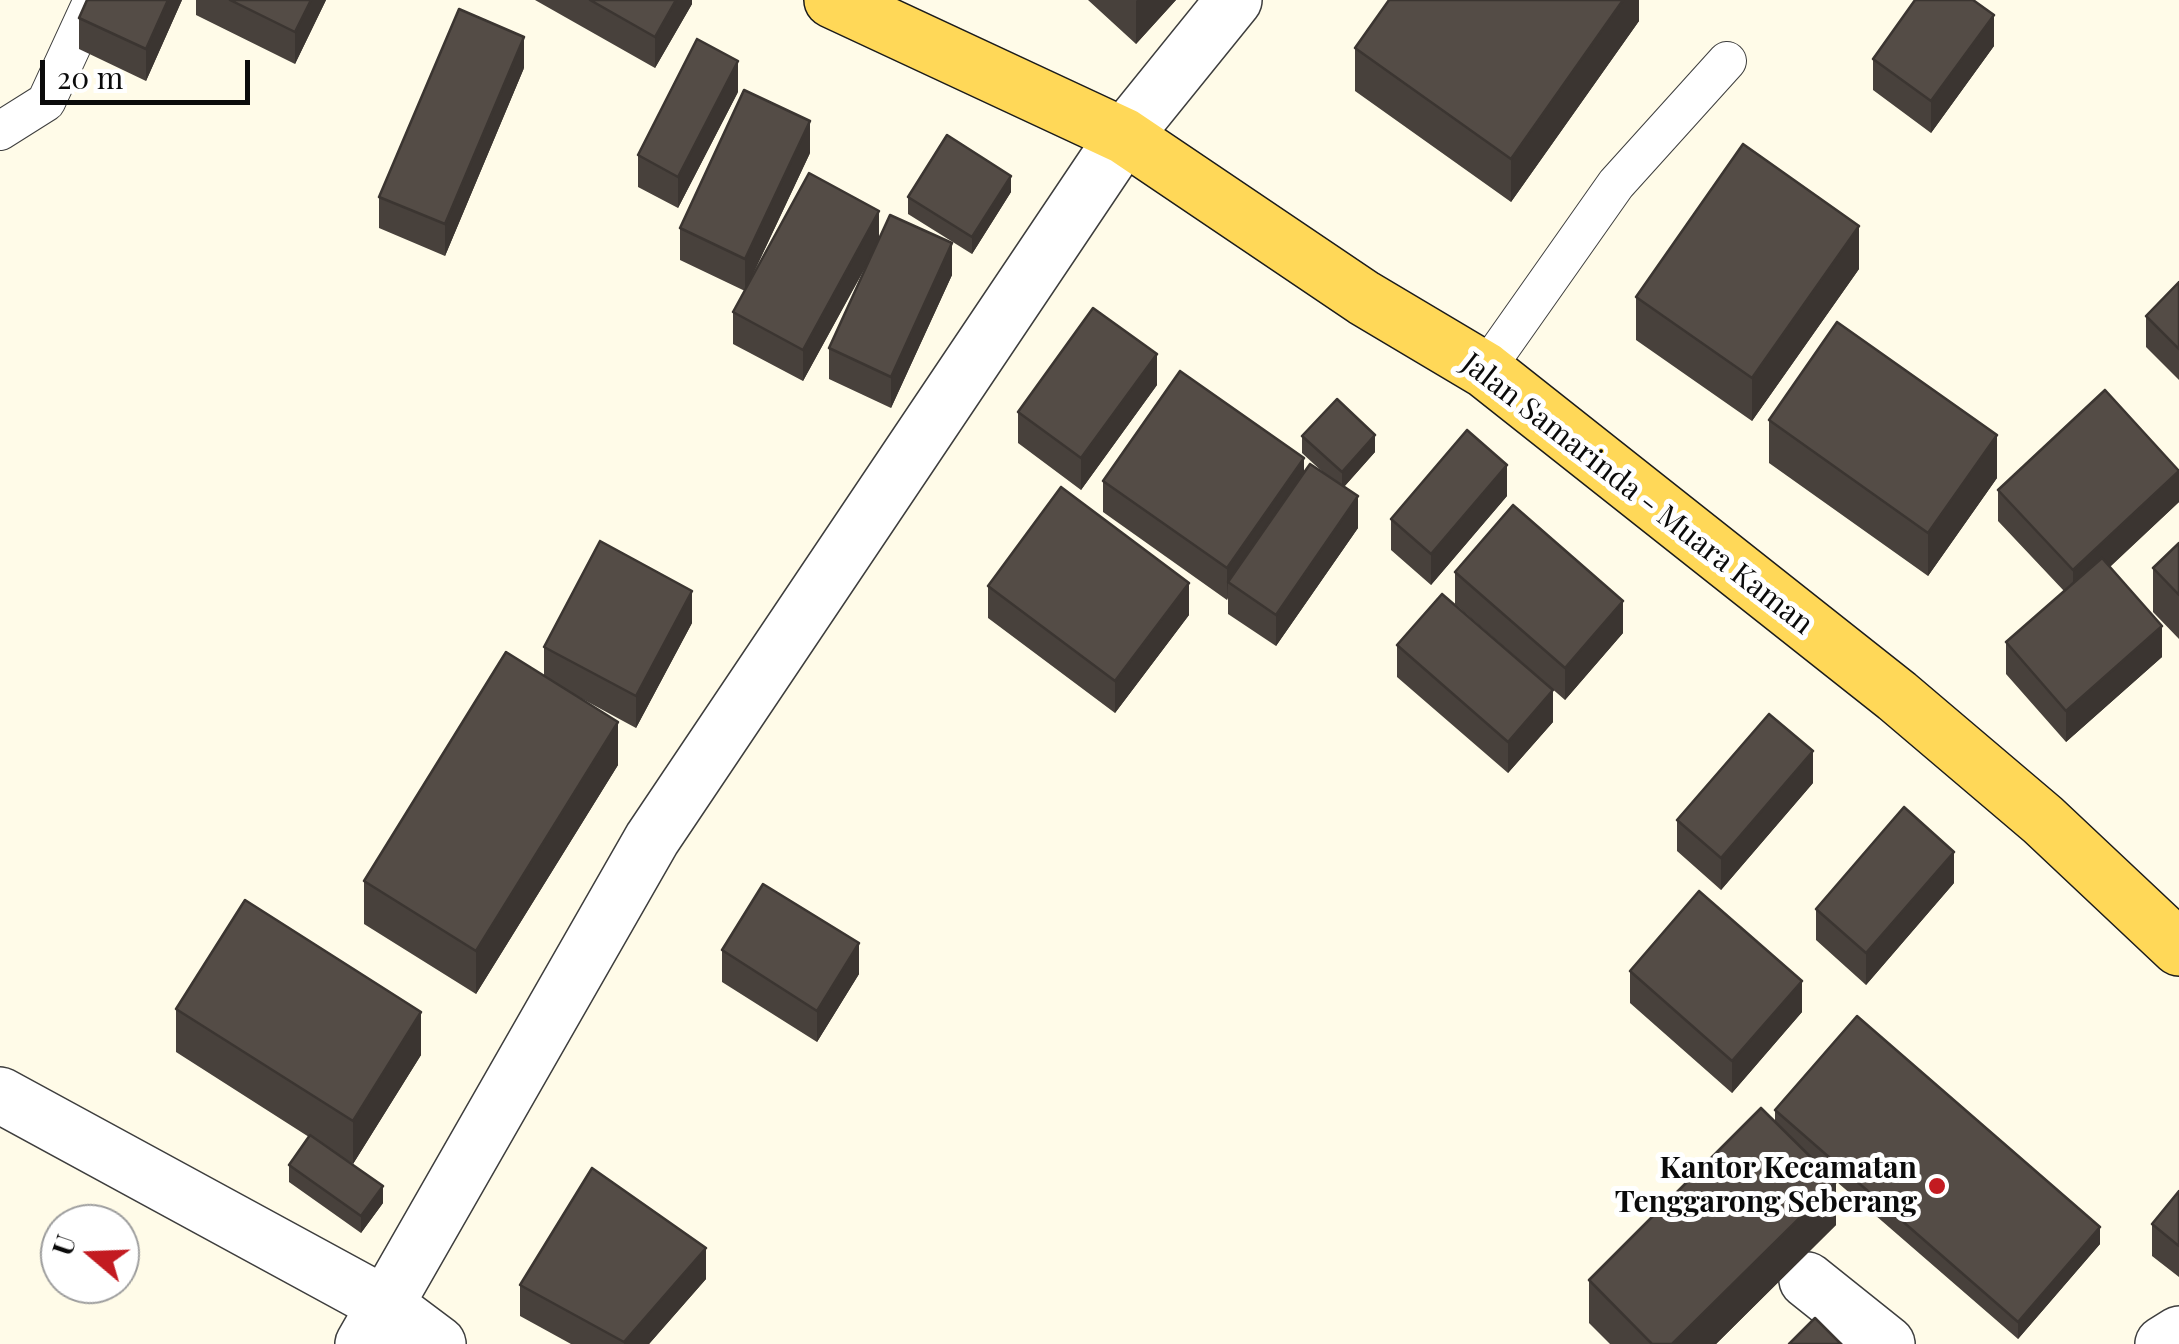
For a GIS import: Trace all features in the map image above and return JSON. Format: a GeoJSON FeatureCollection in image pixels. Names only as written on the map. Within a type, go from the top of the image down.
{"type":"FeatureCollection","features":[{"type":"Feature","properties":{"kind":"main road","name":"Jalan Samarinda - Muara Kaman"},"geometry":{"type":"LineString","coordinates":[[832,0],[1124,136],[1364,298],[1485,370],[1897,696],[2043,820],[2179,948]]}},
{"type":"Feature","properties":{"kind":"street"},"geometry":{"type":"LineString","coordinates":[[375,1324],[652,839],[1124,136],[1234,0]]}},
{"type":"Feature","properties":{"kind":"street"},"geometry":{"type":"LineString","coordinates":[[0,1095],[375,1324],[438,1344]]}},
{"type":"Feature","properties":{"kind":"street"},"geometry":{"type":"LineString","coordinates":[[1807,1280],[1887,1344]]}},
{"type":"Feature","properties":{"kind":"street"},"geometry":{"type":"LineString","coordinates":[[2163,1344],[2179,1334]]}},
{"type":"Feature","properties":{"kind":"lane"},"geometry":{"type":"LineString","coordinates":[[0,131],[46,102],[93,0]]}},
{"type":"Feature","properties":{"kind":"lane"},"geometry":{"type":"LineString","coordinates":[[1485,370],[1616,184],[1727,61]]}},
{"type":"Feature","properties":{"kind":"building"},"geometry":{"type":"Polygon","coordinates":[[[87,0],[168,0],[146,49],[79,18],[87,0]]]}},
{"type":"Feature","properties":{"kind":"building"},"geometry":{"type":"Polygon","coordinates":[[[230,0],[311,0],[295,32],[230,0]]]}},
{"type":"Feature","properties":{"kind":"building"},"geometry":{"type":"Polygon","coordinates":[[[590,0],[676,0],[655,37],[590,0]]]}},
{"type":"Feature","properties":{"kind":"building"},"geometry":{"type":"Polygon","coordinates":[[[1389,0],[1623,0],[1511,159],[1355,48],[1389,0]]]}},
{"type":"Feature","properties":{"kind":"building"},"geometry":{"type":"Polygon","coordinates":[[[1915,0],[1973,0],[1994,15],[1931,101],[1873,59],[1915,0]]]}},
{"type":"Feature","properties":{"kind":"building"},"geometry":{"type":"Polygon","coordinates":[[[459,9],[524,37],[445,224],[379,197],[459,9]]]}},
{"type":"Feature","properties":{"kind":"building"},"geometry":{"type":"Polygon","coordinates":[[[697,39],[738,61],[678,177],[638,155],[697,39]]]}},
{"type":"Feature","properties":{"kind":"building"},"geometry":{"type":"Polygon","coordinates":[[[744,90],[810,121],[745,259],[680,228],[744,90]]]}},
{"type":"Feature","properties":{"kind":"building"},"geometry":{"type":"Polygon","coordinates":[[[947,135],[1011,176],[972,237],[908,197],[947,135]]]}},
{"type":"Feature","properties":{"kind":"building"},"geometry":{"type":"Polygon","coordinates":[[[1743,144],[1859,226],[1752,378],[1636,297],[1743,144]]]}},
{"type":"Feature","properties":{"kind":"building"},"geometry":{"type":"Polygon","coordinates":[[[809,173],[879,211],[803,350],[733,312],[809,173]]]}},
{"type":"Feature","properties":{"kind":"building"},"geometry":{"type":"Polygon","coordinates":[[[890,215],[952,243],[891,377],[829,348],[890,215]]]}},
{"type":"Feature","properties":{"kind":"building"},"geometry":{"type":"Polygon","coordinates":[[[2179,282],[2179,349],[2146,316],[2179,282]]]}},
{"type":"Feature","properties":{"kind":"building"},"geometry":{"type":"Polygon","coordinates":[[[1093,308],[1157,354],[1081,458],[1018,412],[1093,308]]]}},
{"type":"Feature","properties":{"kind":"building"},"geometry":{"type":"Polygon","coordinates":[[[1837,322],[1997,435],[1928,533],[1769,420],[1837,322]]]}},
{"type":"Feature","properties":{"kind":"building"},"geometry":{"type":"Polygon","coordinates":[[[1180,371],[1304,458],[1227,568],[1103,481],[1180,371]]]}},
{"type":"Feature","properties":{"kind":"building"},"geometry":{"type":"Polygon","coordinates":[[[2105,390],[2179,471],[2073,570],[1998,490],[2105,390]]]}},
{"type":"Feature","properties":{"kind":"building"},"geometry":{"type":"Polygon","coordinates":[[[1337,399],[1375,435],[1342,472],[1302,436],[1337,399]]]}},
{"type":"Feature","properties":{"kind":"building"},"geometry":{"type":"Polygon","coordinates":[[[1467,430],[1507,465],[1431,554],[1391,519],[1467,430]]]}},
{"type":"Feature","properties":{"kind":"building"},"geometry":{"type":"Polygon","coordinates":[[[1310,464],[1358,496],[1276,615],[1228,582],[1310,464]]]}},
{"type":"Feature","properties":{"kind":"building"},"geometry":{"type":"Polygon","coordinates":[[[1061,487],[1189,583],[1115,681],[988,586],[1061,487]]]}},
{"type":"Feature","properties":{"kind":"building"},"geometry":{"type":"Polygon","coordinates":[[[1513,505],[1623,601],[1565,668],[1455,572],[1513,505]]]}},
{"type":"Feature","properties":{"kind":"building"},"geometry":{"type":"Polygon","coordinates":[[[600,541],[692,591],[636,696],[544,647],[600,541]]]}},
{"type":"Feature","properties":{"kind":"building"},"geometry":{"type":"Polygon","coordinates":[[[2179,543],[2179,595],[2153,568],[2179,543]]]}},
{"type":"Feature","properties":{"kind":"building"},"geometry":{"type":"Polygon","coordinates":[[[2102,558],[2162,626],[2066,711],[2006,642],[2102,558]]]}},
{"type":"Feature","properties":{"kind":"building"},"geometry":{"type":"Polygon","coordinates":[[[1442,594],[1553,690],[1508,742],[1397,645],[1442,594]]]}},
{"type":"Feature","properties":{"kind":"building"},"geometry":{"type":"Polygon","coordinates":[[[506,652],[618,722],[476,951],[364,881],[506,652]]]}},
{"type":"Feature","properties":{"kind":"building"},"geometry":{"type":"Polygon","coordinates":[[[1769,714],[1813,751],[1721,858],[1677,820],[1769,714]]]}},
{"type":"Feature","properties":{"kind":"building"},"geometry":{"type":"Polygon","coordinates":[[[1904,807],[1954,852],[1866,953],[1816,909],[1904,807]]]}},
{"type":"Feature","properties":{"kind":"building"},"geometry":{"type":"Polygon","coordinates":[[[763,884],[859,943],[817,1011],[722,950],[763,884]]]}},
{"type":"Feature","properties":{"kind":"building"},"geometry":{"type":"Polygon","coordinates":[[[1699,891],[1802,981],[1732,1061],[1630,971],[1699,891]]]}},
{"type":"Feature","properties":{"kind":"building"},"geometry":{"type":"Polygon","coordinates":[[[245,900],[421,1012],[353,1121],[176,1009],[245,900]]]}},
{"type":"Feature","properties":{"kind":"building","name":"Kantor Kecamatan Tenggarong Seberang"},"geometry":{"type":"Polygon","coordinates":[[[1857,1016],[2100,1227],[2018,1322],[1775,1110],[1857,1016]]]}},
{"type":"Feature","properties":{"kind":"building"},"geometry":{"type":"Polygon","coordinates":[[[1761,1108],[1836,1182],[1672,1344],[1652,1344],[1589,1280],[1761,1108]]]}},
{"type":"Feature","properties":{"kind":"building"},"geometry":{"type":"Polygon","coordinates":[[[310,1135],[383,1186],[361,1216],[289,1165],[310,1135]]]}},
{"type":"Feature","properties":{"kind":"building"},"geometry":{"type":"Polygon","coordinates":[[[592,1168],[706,1248],[624,1342],[520,1285],[592,1168]]]}},
{"type":"Feature","properties":{"kind":"building"},"geometry":{"type":"Polygon","coordinates":[[[2179,1191],[2179,1246],[2152,1224],[2179,1191]]]}},
{"type":"Feature","properties":{"kind":"building"},"geometry":{"type":"Polygon","coordinates":[[[1815,1318],[1841,1344],[1789,1344],[1815,1318]]]}},
{"type":"Feature","properties":{"kind":"place","name":"Kantor Kecamatan Tenggarong Seberang"},"geometry":{"type":"Point","coordinates":[1937,1186]}}]}
